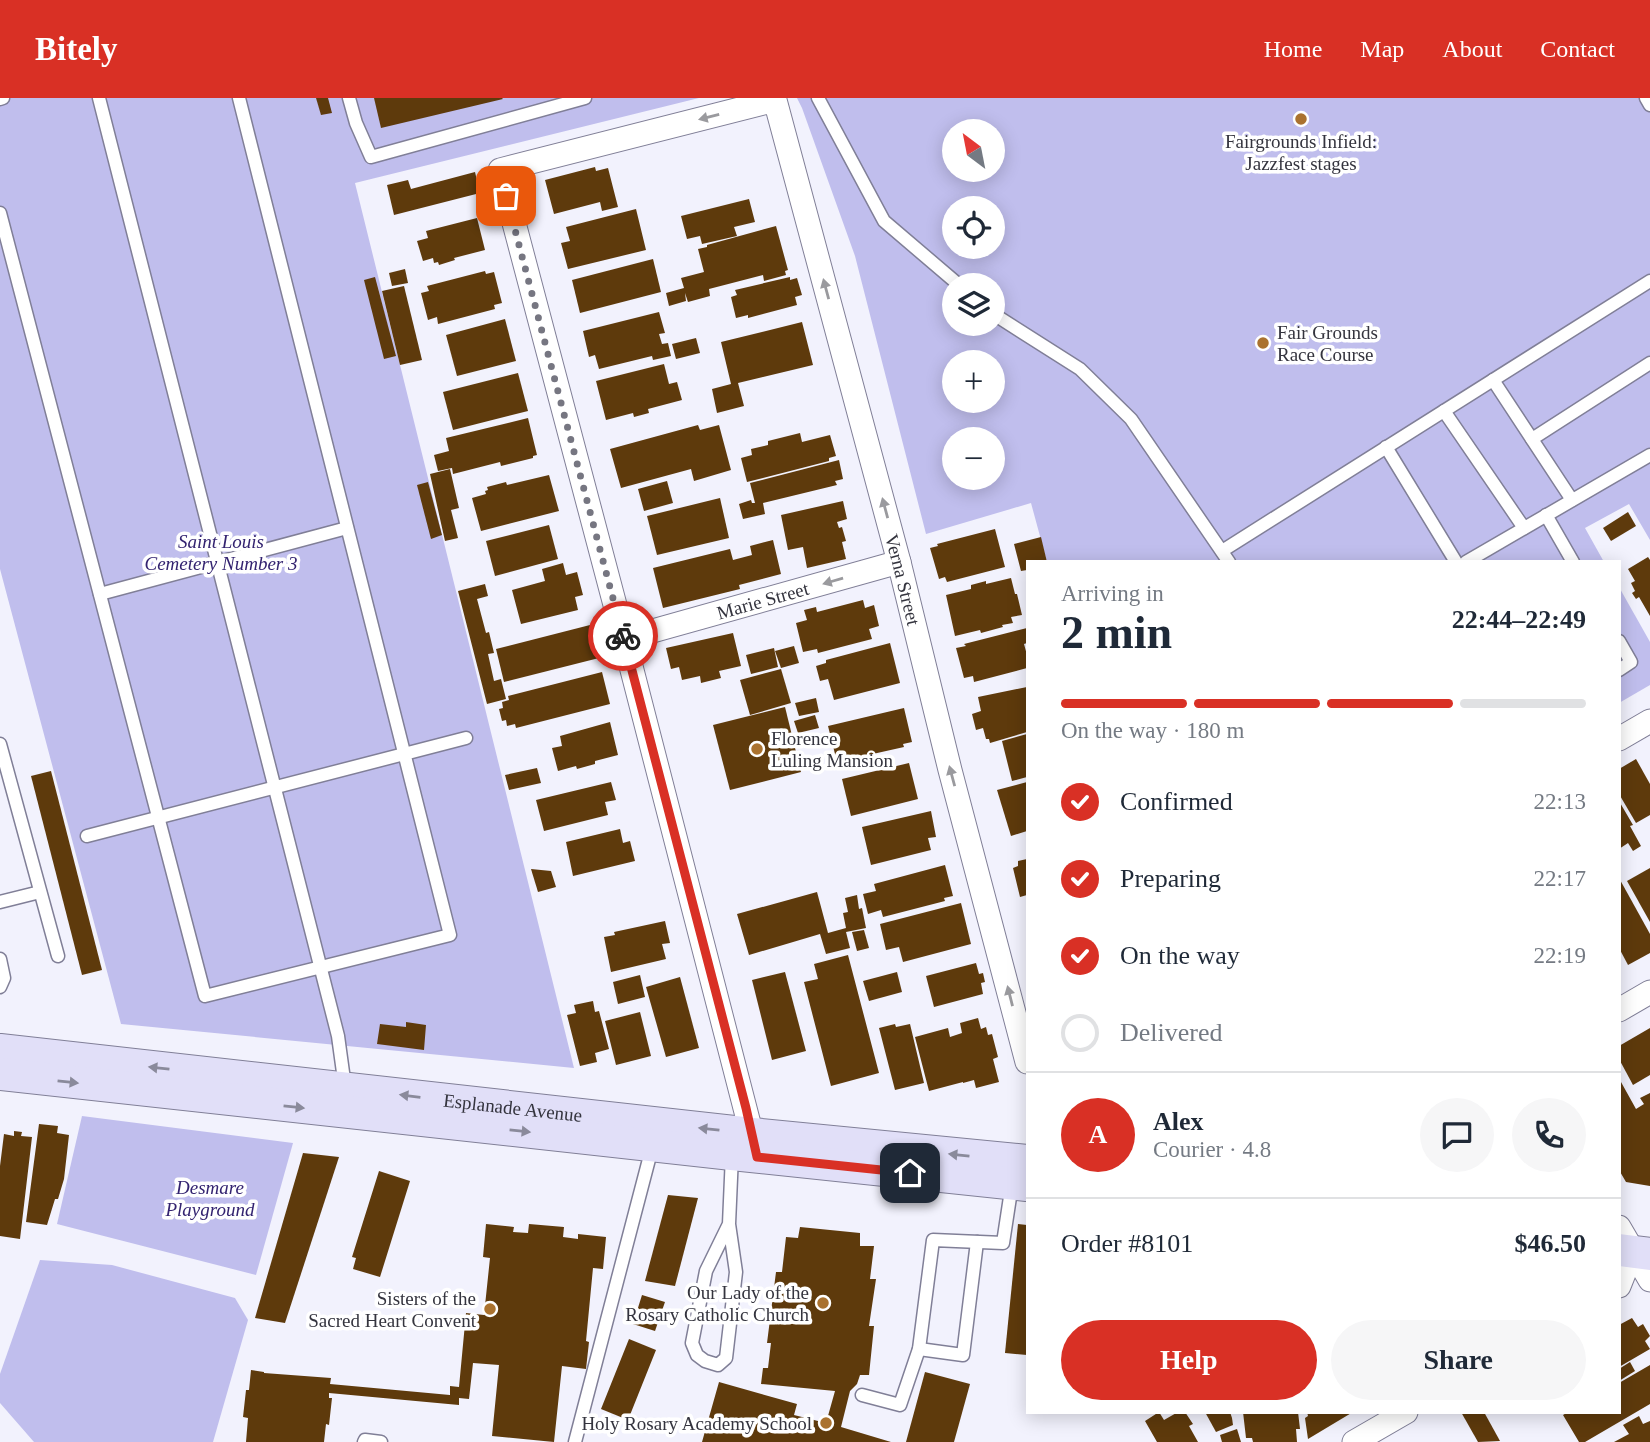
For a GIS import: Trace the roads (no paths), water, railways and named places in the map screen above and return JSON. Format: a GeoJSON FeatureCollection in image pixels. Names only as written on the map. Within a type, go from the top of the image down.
{"type":"FeatureCollection","features":[{"type":"Feature","properties":{"kind":"street"},"geometry":{"type":"LineString","coordinates":[[747,1148],[624,639],[500,170],[775,100]]}},
{"type":"Feature","properties":{"kind":"street","name":"Verna Street"},"geometry":{"type":"LineString","coordinates":[[775,100],[899,562],[1026,1058]]}},
{"type":"Feature","properties":{"kind":"street","name":"Marie Street"},"geometry":{"type":"LineString","coordinates":[[624,639],[899,562]]}},
{"type":"Feature","properties":{"kind":"street"},"geometry":{"type":"LineString","coordinates":[[1621,738],[1650,721]]}},
{"type":"Feature","properties":{"kind":"street"},"geometry":{"type":"LineString","coordinates":[[1621,1009],[1650,992]]}},
{"type":"Feature","properties":{"kind":"street","name":"Esplanade Avenue"},"geometry":{"type":"LineString","coordinates":[[0,1051],[207,1085],[1022,1177]]}},
{"type":"Feature","properties":{"kind":"street","name":"Esplanade Avenue"},"geometry":{"type":"LineString","coordinates":[[0,1074],[207,1085]]}},
{"type":"Feature","properties":{"kind":"street"},"geometry":{"type":"LineString","coordinates":[[1630,1240],[1650,1280]]}},
{"type":"Feature","properties":{"kind":"street"},"geometry":{"type":"LineString","coordinates":[[1621,1278],[1630,1240]]}},
{"type":"Feature","properties":{"kind":"street"},"geometry":{"type":"LineString","coordinates":[[1353,1442],[1402,1414]]}},
{"type":"Feature","properties":{"kind":"lane"},"geometry":{"type":"LineString","coordinates":[[99,98],[338,1037],[344,1100]]}},
{"type":"Feature","properties":{"kind":"lane"},"geometry":{"type":"LineString","coordinates":[[0,213],[205,996],[450,935],[239,98]]}},
{"type":"Feature","properties":{"kind":"lane"},"geometry":{"type":"LineString","coordinates":[[349,98],[370,157],[584,98]]}},
{"type":"Feature","properties":{"kind":"lane"},"geometry":{"type":"LineString","coordinates":[[818,98],[884,221],[946,273]]}},
{"type":"Feature","properties":{"kind":"lane"},"geometry":{"type":"LineString","coordinates":[[1646,98],[1650,105]]}},
{"type":"Feature","properties":{"kind":"lane"},"geometry":{"type":"LineString","coordinates":[[1005,321],[1080,369],[1131,419],[1226,556],[1386,447],[1650,281]]}},
{"type":"Feature","properties":{"kind":"lane"},"geometry":{"type":"LineString","coordinates":[[1532,439],[1650,363]]}},
{"type":"Feature","properties":{"kind":"lane"},"geometry":{"type":"LineString","coordinates":[[1493,380],[1572,500]]}},
{"type":"Feature","properties":{"kind":"lane"},"geometry":{"type":"LineString","coordinates":[[1444,411],[1524,528]]}},
{"type":"Feature","properties":{"kind":"lane"},"geometry":{"type":"LineString","coordinates":[[1386,447],[1455,560]]}},
{"type":"Feature","properties":{"kind":"lane"},"geometry":{"type":"LineString","coordinates":[[1469,560],[1650,455]]}},
{"type":"Feature","properties":{"kind":"lane"},"geometry":{"type":"LineString","coordinates":[[1546,515],[1572,560]]}},
{"type":"Feature","properties":{"kind":"lane"},"geometry":{"type":"LineString","coordinates":[[100,594],[347,528]]}},
{"type":"Feature","properties":{"kind":"lane"},"geometry":{"type":"LineString","coordinates":[[1621,644],[1631,662],[1621,669]]}},
{"type":"Feature","properties":{"kind":"lane"},"geometry":{"type":"LineString","coordinates":[[87,836],[466,738]]}},
{"type":"Feature","properties":{"kind":"lane"},"geometry":{"type":"LineString","coordinates":[[0,744],[58,956]]}},
{"type":"Feature","properties":{"kind":"lane"},"geometry":{"type":"LineString","coordinates":[[0,902],[40,892]]}},
{"type":"Feature","properties":{"kind":"lane"},"geometry":{"type":"LineString","coordinates":[[0,959],[4,978],[0,987]]}},
{"type":"Feature","properties":{"kind":"lane"},"geometry":{"type":"LineString","coordinates":[[0,1051],[0,1074]]}},
{"type":"Feature","properties":{"kind":"lane"},"geometry":{"type":"LineString","coordinates":[[575,1442],[655,1134]]}},
{"type":"Feature","properties":{"kind":"lane"},"geometry":{"type":"LineString","coordinates":[[729,1224],[736,1272],[726,1358],[718,1365],[705,1362],[697,1355],[692,1343],[706,1271],[729,1224],[747,1148]]}},
{"type":"Feature","properties":{"kind":"lane"},"geometry":{"type":"LineString","coordinates":[[862,1395],[900,1405],[919,1349],[933,1240],[1003,1243],[1022,1177]]}},
{"type":"Feature","properties":{"kind":"lane"},"geometry":{"type":"LineString","coordinates":[[919,1349],[962,1355],[977,1242]]}},
{"type":"Feature","properties":{"kind":"lane"},"geometry":{"type":"LineString","coordinates":[[364,1442],[381,1442]]}},
{"type":"Feature","properties":{"kind":"place","name":"Fairgrounds Infield: Jazzfest stages"},"geometry":{"type":"Point","coordinates":[1301,119]}},
{"type":"Feature","properties":{"kind":"place","name":"Fair Grounds Race Course"},"geometry":{"type":"Point","coordinates":[1263,343]}},
{"type":"Feature","properties":{"kind":"place","name":"Florence Luling Mansion"},"geometry":{"type":"Point","coordinates":[757,749]}},
{"type":"Feature","properties":{"kind":"place","name":"Our Lady of the Rosary Catholic Church"},"geometry":{"type":"Point","coordinates":[823,1303]}},
{"type":"Feature","properties":{"kind":"place","name":"Sisters of the Sacred Heart Convent"},"geometry":{"type":"Point","coordinates":[490,1309]}},
{"type":"Feature","properties":{"kind":"place","name":"Holy Rosary Academy School"},"geometry":{"type":"Point","coordinates":[826,1423]}},
{"type":"Feature","properties":{"kind":"park label","name":"Saint Louis Cemetery Number 3"},"geometry":{"type":"Point","coordinates":[221,552]}},
{"type":"Feature","properties":{"kind":"park label","name":"Desmare Playground"},"geometry":{"type":"Point","coordinates":[210,1198]}}]}
